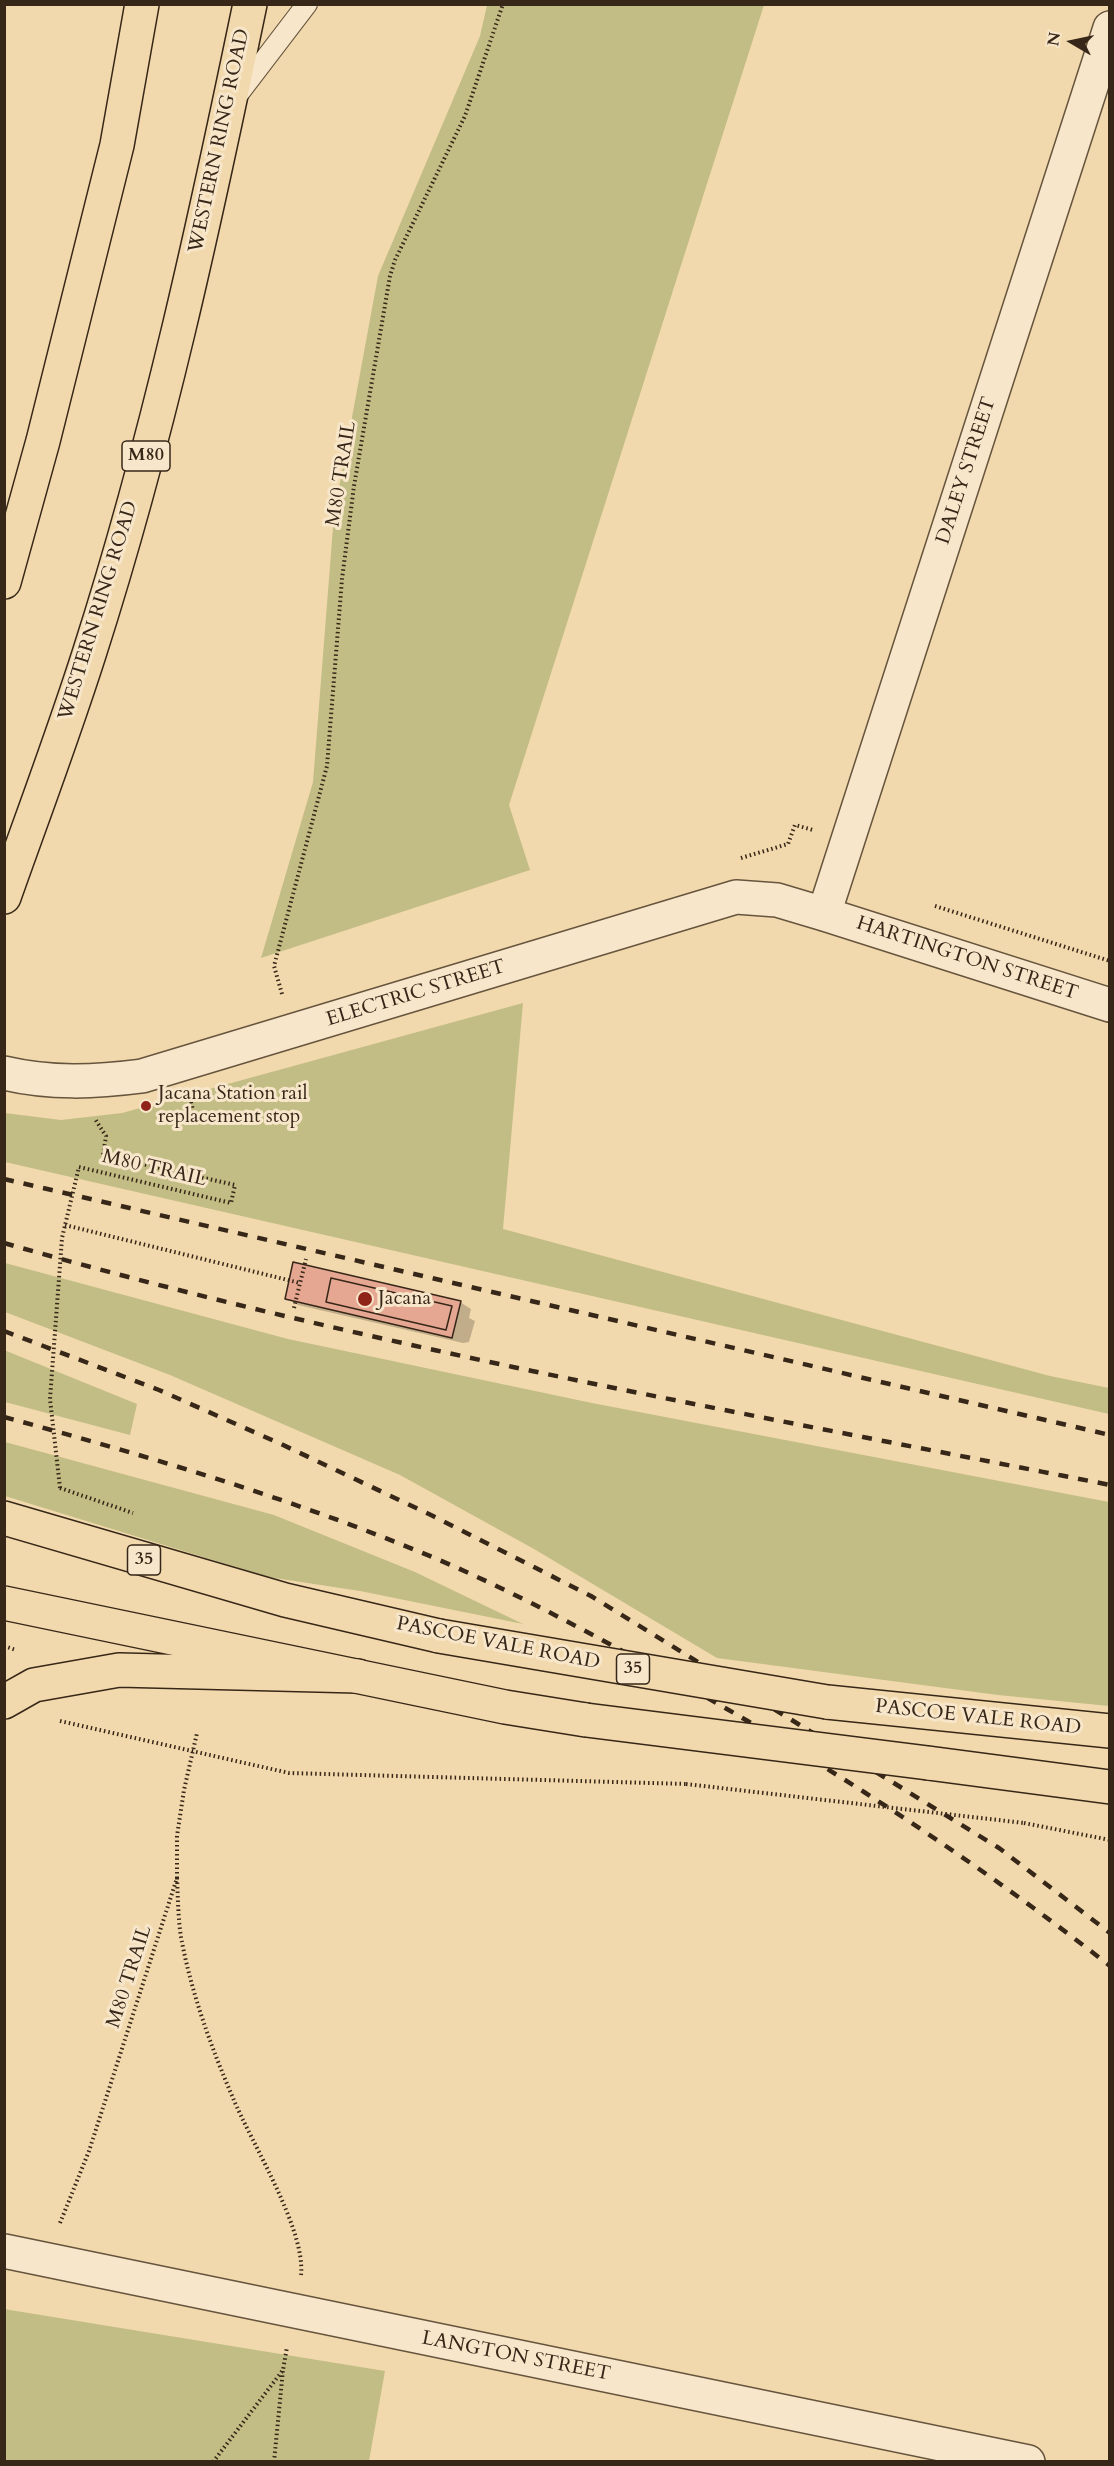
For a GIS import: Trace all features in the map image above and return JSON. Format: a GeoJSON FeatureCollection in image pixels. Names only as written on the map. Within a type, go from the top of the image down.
{"type":"FeatureCollection","features":[{"type":"Feature","properties":{"kind":"main road"},"geometry":{"type":"LineString","coordinates":[[4,582],[43,441],[117,146],[142,4]]}},
{"type":"Feature","properties":{"kind":"main road","name":"WESTERN RING ROAD"},"geometry":{"type":"LineString","coordinates":[[4,897],[90,650],[140,478],[188,290],[249,4]]}},
{"type":"Feature","properties":{"kind":"main road","name":"PASCOE VALE ROAD"},"geometry":{"type":"LineString","coordinates":[[4,1518],[285,1600],[439,1636],[827,1702],[1110,1731]]}},
{"type":"Feature","properties":{"kind":"main road"},"geometry":{"type":"LineString","coordinates":[[4,1603],[505,1707],[586,1720],[1110,1787]]}},
{"type":"Feature","properties":{"kind":"main road"},"geometry":{"type":"LineString","coordinates":[[4,1702],[34,1685],[119,1670],[358,1676]]}},
{"type":"Feature","properties":{"kind":"street","name":"DALEY STREET"},"geometry":{"type":"LineString","coordinates":[[825,914],[1110,28]]}},
{"type":"Feature","properties":{"kind":"street","name":"ELECTRIC STREET"},"geometry":{"type":"LineString","coordinates":[[4,1074],[60,1082],[93,1082],[142,1077],[736,897],[777,900],[825,914]]}},
{"type":"Feature","properties":{"kind":"street","name":"HARTINGTON STREET"},"geometry":{"type":"LineString","coordinates":[[825,914],[1110,1005]]}},
{"type":"Feature","properties":{"kind":"street","name":"LANGTON STREET"},"geometry":{"type":"LineString","coordinates":[[4,2251],[293,2313],[1028,2462]]}},
{"type":"Feature","properties":{"kind":"lane"},"geometry":{"type":"LineString","coordinates":[[228,107],[307,4]]}},
{"type":"Feature","properties":{"kind":"path","name":"M80 TRAIL"},"geometry":{"type":"LineString","coordinates":[[274,966],[301,860],[323,792],[342,579],[352,498],[390,276],[395,260],[465,116],[503,4]]}},
{"type":"Feature","properties":{"kind":"path"},"geometry":{"type":"LineString","coordinates":[[734,860],[788,844],[795,825],[820,832],[843,857]]}},
{"type":"Feature","properties":{"kind":"path"},"geometry":{"type":"LineString","coordinates":[[925,903],[1110,961]]}},
{"type":"Feature","properties":{"kind":"path","name":"M80 TRAIL"},"geometry":{"type":"LineString","coordinates":[[60,1488],[50,1399],[65,1225],[79,1167],[231,1203],[235,1185],[104,1155],[106,1136]]}},
{"type":"Feature","properties":{"kind":"path"},"geometry":{"type":"LineString","coordinates":[[65,1225],[300,1283]]}},
{"type":"Feature","properties":{"kind":"path"},"geometry":{"type":"LineString","coordinates":[[294,1308],[306,1259]]}},
{"type":"Feature","properties":{"kind":"path"},"geometry":{"type":"LineString","coordinates":[[52,1719],[289,1773],[686,1784],[1024,1823],[1110,1840]]}},
{"type":"Feature","properties":{"kind":"path","name":"M80 TRAIL"},"geometry":{"type":"LineString","coordinates":[[60,2224],[89,2151],[177,1878],[177,1836],[184,1790],[197,1733]]}},
{"type":"Feature","properties":{"kind":"path"},"geometry":{"type":"LineString","coordinates":[[177,1878],[181,1936],[192,1982],[211,2041],[233,2098],[291,2223],[298,2247],[301,2271],[283,2370],[274,2462]]}},
{"type":"Feature","properties":{"kind":"path"},"geometry":{"type":"LineString","coordinates":[[213,2462],[283,2370]]}},
{"type":"Feature","properties":{"kind":"shaded area"},"geometry":{"type":"Polygon","coordinates":[[[487,5],[764,5],[509,805],[530,870],[261,958],[313,782],[334,515],[378,276],[480,36],[487,5]]]}},
{"type":"Feature","properties":{"kind":"shaded area"},"geometry":{"type":"Polygon","coordinates":[[[523,1003],[503,1229],[1050,1376],[1109,1388],[1109,1414],[5,1162],[5,1113],[61,1120],[122,1113],[523,1003]]]}},
{"type":"Feature","properties":{"kind":"shaded area"},"geometry":{"type":"Polygon","coordinates":[[[5,1263],[288,1339],[592,1403],[1109,1502],[1109,1706],[998,1695],[717,1658],[534,1549],[400,1475],[170,1375],[5,1312],[5,1263]]]}},
{"type":"Feature","properties":{"kind":"shaded area"},"geometry":{"type":"Polygon","coordinates":[[[4,1350],[137,1404],[130,1435],[5,1402],[4,1350]]]}},
{"type":"Feature","properties":{"kind":"shaded area"},"geometry":{"type":"Polygon","coordinates":[[[5,1442],[274,1515],[415,1572],[523,1624],[360,1591],[268,1577],[5,1496],[5,1442]]]}},
{"type":"Feature","properties":{"kind":"shaded area"},"geometry":{"type":"Polygon","coordinates":[[[4,2309],[385,2371],[369,2461],[5,2461],[4,2309]]]}},
{"type":"Feature","properties":{"kind":"building"},"geometry":{"type":"Polygon","coordinates":[[[293,1262],[461,1301],[452,1338],[285,1299],[293,1262]],[[331,1278],[326,1302],[446,1330],[452,1306],[331,1278]]]}},
{"type":"Feature","properties":{"kind":"building"},"geometry":{"type":"Polygon","coordinates":[[[331,1278],[452,1306],[446,1330],[326,1302],[331,1278]]]}},
{"type":"Feature","properties":{"kind":"railway"},"geometry":{"type":"LineString","coordinates":[[4,1179],[1110,1435]]}},
{"type":"Feature","properties":{"kind":"railway"},"geometry":{"type":"LineString","coordinates":[[4,1243],[141,1280],[416,1346],[693,1404],[1110,1485]]}},
{"type":"Feature","properties":{"kind":"railway"},"geometry":{"type":"LineString","coordinates":[[4,1331],[159,1390],[281,1444],[433,1516],[591,1596],[999,1848],[1110,1933]]}},
{"type":"Feature","properties":{"kind":"railway"},"geometry":{"type":"LineString","coordinates":[[4,1417],[169,1464],[277,1499],[437,1559],[514,1595],[701,1694],[822,1765],[997,1882],[1110,1966]]}},
{"type":"Feature","properties":{"kind":"place","name":"Jacana Station rail replacement stop"},"geometry":{"type":"Point","coordinates":[146,1106]}},
{"type":"Feature","properties":{"kind":"place","name":"Jacana"},"geometry":{"type":"Point","coordinates":[365,1299]}}]}
